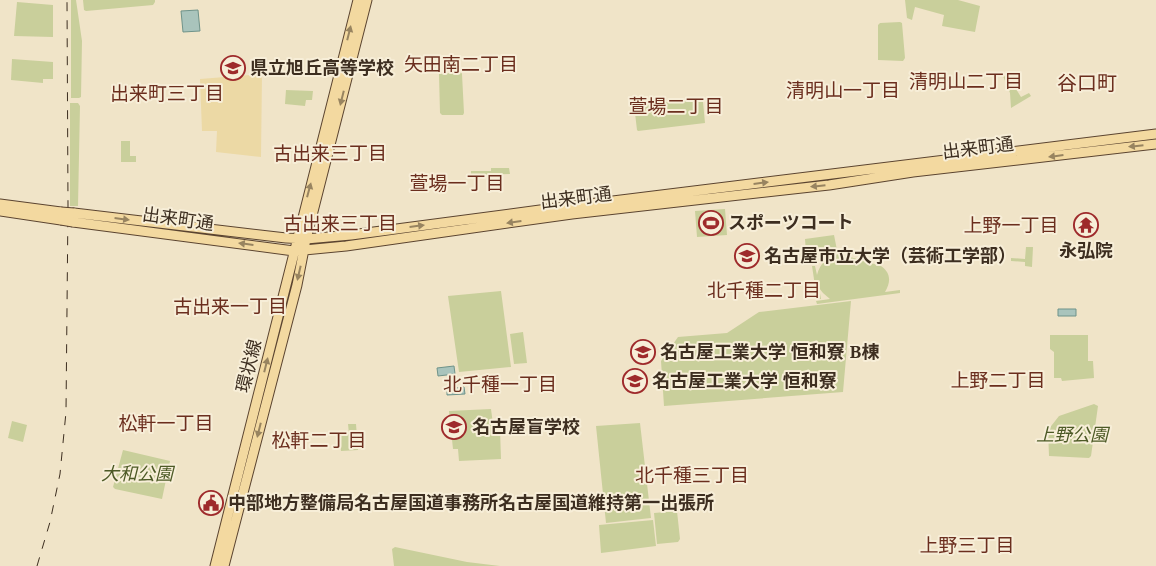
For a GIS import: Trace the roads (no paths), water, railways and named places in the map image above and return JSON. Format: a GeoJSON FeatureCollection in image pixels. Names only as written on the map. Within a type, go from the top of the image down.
{"type":"FeatureCollection","features":[{"type":"Feature","properties":{"kind":"main road","name":"環状線"},"geometry":{"type":"LineString","coordinates":[[224,566],[305,250],[302,239],[358,0]]}},
{"type":"Feature","properties":{"kind":"main road","name":"環状線"},"geometry":{"type":"LineString","coordinates":[[215,566],[294,251],[302,239],[366,0]]}},
{"type":"Feature","properties":{"kind":"main road","name":"出来町通"},"geometry":{"type":"LineString","coordinates":[[74,218],[302,239],[352,235],[1156,134]]}},
{"type":"Feature","properties":{"kind":"main road","name":"出来町通"},"geometry":{"type":"LineString","coordinates":[[0,204],[61,216],[294,251],[346,246],[572,214],[829,185],[904,174],[1156,144]]}},
{"type":"Feature","properties":{"kind":"main road","name":"出来町通"},"geometry":{"type":"LineString","coordinates":[[0,211],[61,216]]}},
{"type":"Feature","properties":{"kind":"water"},"geometry":{"type":"Polygon","coordinates":[[[198,10],[200,31],[183,32],[181,11],[198,10]]]}},
{"type":"Feature","properties":{"kind":"water"},"geometry":{"type":"Polygon","coordinates":[[[1058,309],[1076,309],[1076,316],[1058,316],[1058,309]]]}},
{"type":"Feature","properties":{"kind":"water"},"geometry":{"type":"Polygon","coordinates":[[[454,366],[455,374],[438,376],[437,368],[454,366]]]}},
{"type":"Feature","properties":{"kind":"water"},"geometry":{"type":"Polygon","coordinates":[[[464,387],[465,394],[447,395],[447,389],[464,387]]]}},
{"type":"Feature","properties":{"kind":"railway"},"geometry":{"type":"LineString","coordinates":[[37,566],[50,522],[60,474],[66,412],[67,0]]}},
{"type":"Feature","properties":{"kind":"place","name":"県立旭丘高等学校"},"geometry":{"type":"Point","coordinates":[233,68]}},
{"type":"Feature","properties":{"kind":"place","name":"スポーツコート"},"geometry":{"type":"Point","coordinates":[711,223]}},
{"type":"Feature","properties":{"kind":"place","name":"永弘院"},"geometry":{"type":"Point","coordinates":[1086,225]}},
{"type":"Feature","properties":{"kind":"place","name":"名古屋市立大学（芸術工学部）"},"geometry":{"type":"Point","coordinates":[747,256]}},
{"type":"Feature","properties":{"kind":"place","name":"名古屋工業大学 恒和寮 B棟"},"geometry":{"type":"Point","coordinates":[643,352]}},
{"type":"Feature","properties":{"kind":"place","name":"名古屋工業大学 恒和寮"},"geometry":{"type":"Point","coordinates":[635,381]}},
{"type":"Feature","properties":{"kind":"place","name":"名古屋盲学校"},"geometry":{"type":"Point","coordinates":[454,427]}},
{"type":"Feature","properties":{"kind":"place","name":"中部地方整備局名古屋国道事務所名古屋国道維持第一出張所"},"geometry":{"type":"Point","coordinates":[211,503]}},
{"type":"Feature","properties":{"kind":"district","name":"矢田南二丁目"},"geometry":{"type":"Point","coordinates":[461,64]}},
{"type":"Feature","properties":{"kind":"district","name":"清明山二丁目"},"geometry":{"type":"Point","coordinates":[966,81]}},
{"type":"Feature","properties":{"kind":"district","name":"谷口町"},"geometry":{"type":"Point","coordinates":[1087,83]}},
{"type":"Feature","properties":{"kind":"district","name":"清明山一丁目"},"geometry":{"type":"Point","coordinates":[843,90]}},
{"type":"Feature","properties":{"kind":"district","name":"出来町三丁目"},"geometry":{"type":"Point","coordinates":[167,93]}},
{"type":"Feature","properties":{"kind":"district","name":"萱場二丁目"},"geometry":{"type":"Point","coordinates":[676,106]}},
{"type":"Feature","properties":{"kind":"district","name":"古出来三丁目"},"geometry":{"type":"Point","coordinates":[330,153]}},
{"type":"Feature","properties":{"kind":"district","name":"萱場一丁目"},"geometry":{"type":"Point","coordinates":[457,183]}},
{"type":"Feature","properties":{"kind":"district","name":"古出来三丁目"},"geometry":{"type":"Point","coordinates":[340,223]}},
{"type":"Feature","properties":{"kind":"district","name":"上野一丁目"},"geometry":{"type":"Point","coordinates":[1011,225]}},
{"type":"Feature","properties":{"kind":"district","name":"北千種二丁目"},"geometry":{"type":"Point","coordinates":[764,290]}},
{"type":"Feature","properties":{"kind":"district","name":"古出来一丁目"},"geometry":{"type":"Point","coordinates":[230,306]}},
{"type":"Feature","properties":{"kind":"district","name":"上野二丁目"},"geometry":{"type":"Point","coordinates":[998,380]}},
{"type":"Feature","properties":{"kind":"district","name":"北千種一丁目"},"geometry":{"type":"Point","coordinates":[500,384]}},
{"type":"Feature","properties":{"kind":"district","name":"松軒一丁目"},"geometry":{"type":"Point","coordinates":[166,423]}},
{"type":"Feature","properties":{"kind":"district","name":"松軒二丁目"},"geometry":{"type":"Point","coordinates":[319,440]}},
{"type":"Feature","properties":{"kind":"district","name":"北千種三丁目"},"geometry":{"type":"Point","coordinates":[692,475]}},
{"type":"Feature","properties":{"kind":"district","name":"上野三丁目"},"geometry":{"type":"Point","coordinates":[967,545]}},
{"type":"Feature","properties":{"kind":"park label","name":"上野公園"},"geometry":{"type":"Point","coordinates":[1072,435]}},
{"type":"Feature","properties":{"kind":"park label","name":"大和公園"},"geometry":{"type":"Point","coordinates":[137,474]}}]}
